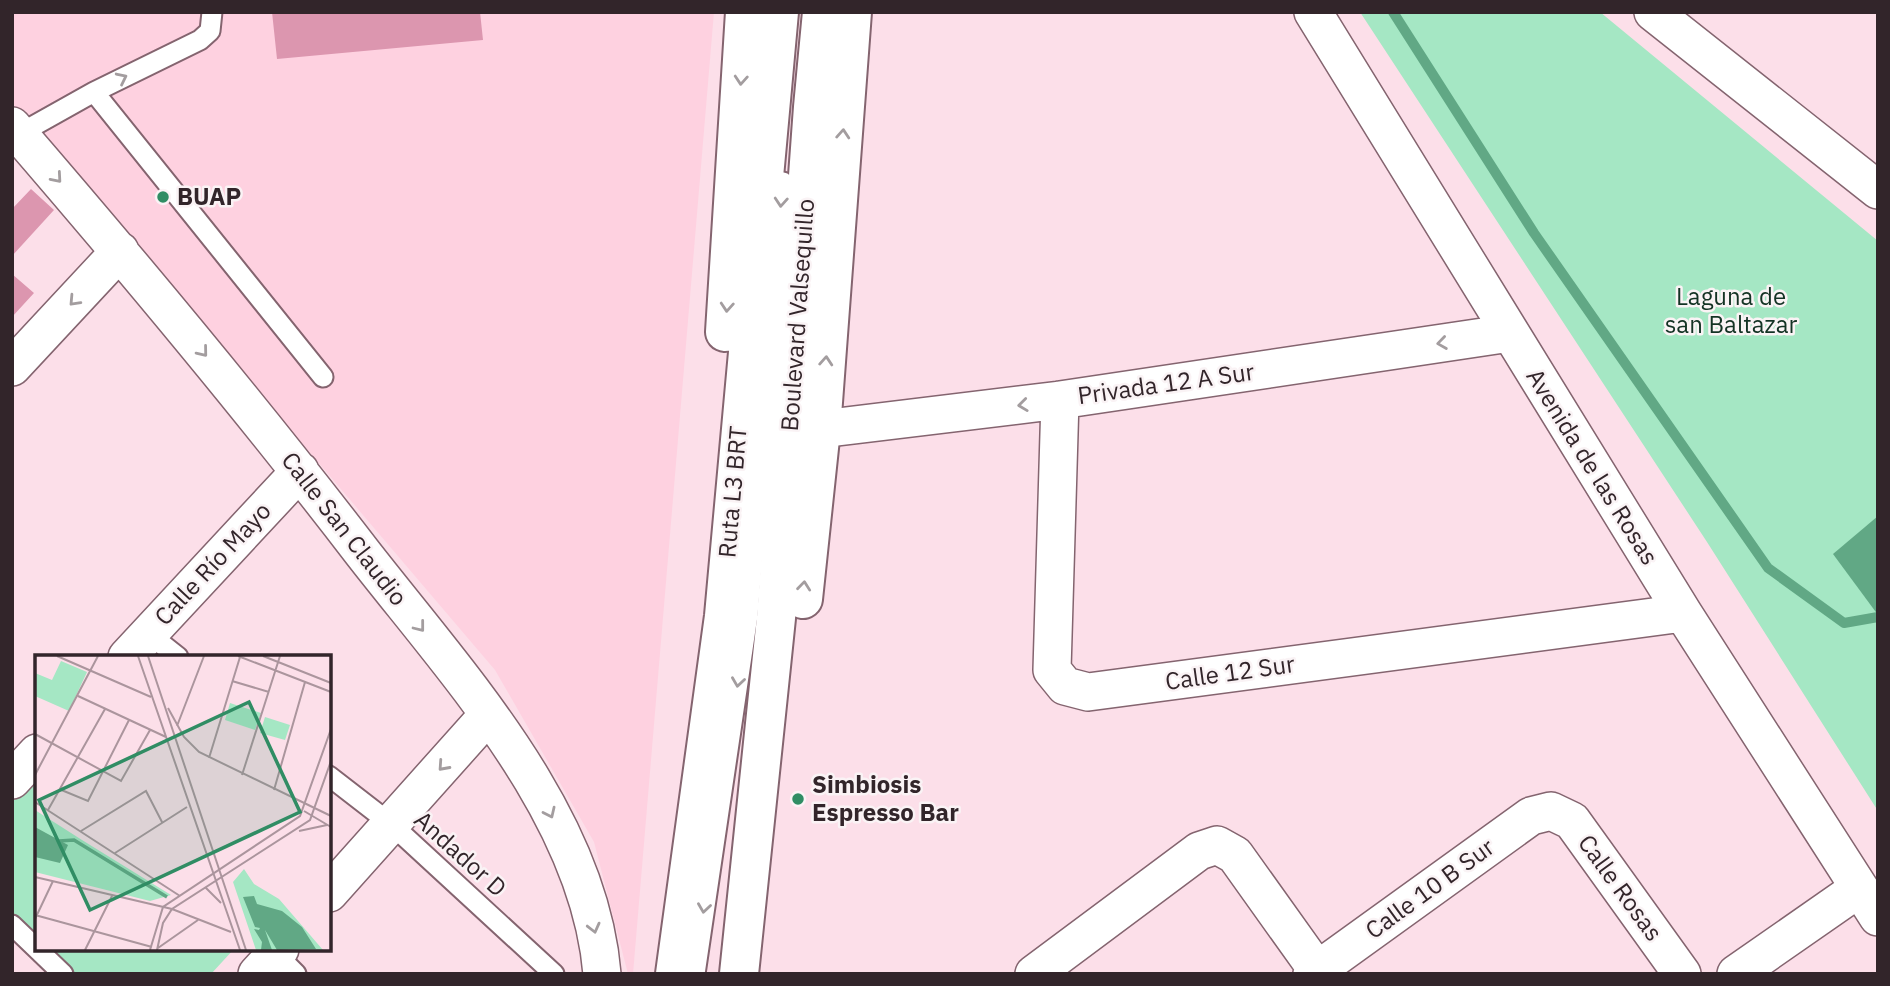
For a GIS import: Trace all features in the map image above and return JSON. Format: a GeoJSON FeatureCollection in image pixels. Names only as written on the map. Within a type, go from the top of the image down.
{"type":"FeatureCollection","features":[{"type":"Feature","properties":{"kind":"main road"},"geometry":{"type":"LineString","coordinates":[[684,905],[679,788],[696,657],[719,435],[745,12]]}},
{"type":"Feature","properties":{"kind":"main road","name":"Boulevard Valsequillo"},"geometry":{"type":"LineString","coordinates":[[752,616],[779,12]]}},
{"type":"Feature","properties":{"kind":"main road","name":"Boulevard Valsequillo"},"geometry":{"type":"LineString","coordinates":[[752,616],[811,135],[822,12]]}},
{"type":"Feature","properties":{"kind":"main road"},"geometry":{"type":"LineString","coordinates":[[754,844],[773,792],[793,704],[821,429],[852,12]]}},
{"type":"Feature","properties":{"kind":"main road"},"geometry":{"type":"LineString","coordinates":[[676,974],[684,905],[752,616]]}},
{"type":"Feature","properties":{"kind":"main road"},"geometry":{"type":"LineString","coordinates":[[738,974],[754,844],[752,616]]}},
{"type":"Feature","properties":{"kind":"street","name":"Avenida de las Rosas"},"geometry":{"type":"LineString","coordinates":[[1313,12],[1683,613],[1868,903]]}},
{"type":"Feature","properties":{"kind":"street"},"geometry":{"type":"LineString","coordinates":[[1676,18],[1878,190]]}},
{"type":"Feature","properties":{"kind":"street","name":"Calle San Claudio"},"geometry":{"type":"LineString","coordinates":[[16,130],[120,251],[300,471],[488,715],[540,791],[583,883],[600,952],[602,974]]}},
{"type":"Feature","properties":{"kind":"street"},"geometry":{"type":"LineString","coordinates":[[17,353],[120,251]]}},
{"type":"Feature","properties":{"kind":"street","name":"Privada 12 A Sur"},"geometry":{"type":"LineString","coordinates":[[821,429],[1060,400],[1510,333]]}},
{"type":"Feature","properties":{"kind":"street","name":"Calle 12 Sur"},"geometry":{"type":"LineString","coordinates":[[1060,400],[1052,670],[1065,686],[1088,692],[1683,613]]}},
{"type":"Feature","properties":{"kind":"street","name":"Calle Río Mayo"},"geometry":{"type":"LineString","coordinates":[[138,645],[300,471]]}},
{"type":"Feature","properties":{"kind":"street"},"geometry":{"type":"LineString","coordinates":[[331,891],[488,715]]}},
{"type":"Feature","properties":{"kind":"street"},"geometry":{"type":"LineString","coordinates":[[12,780],[35,755]]}},
{"type":"Feature","properties":{"kind":"street","name":"Calle 10 B Sur"},"geometry":{"type":"LineString","coordinates":[[1316,972],[1531,816],[1551,811]]}},
{"type":"Feature","properties":{"kind":"street","name":"Calle Rosas"},"geometry":{"type":"LineString","coordinates":[[1551,811],[1572,821],[1682,974]]}},
{"type":"Feature","properties":{"kind":"street"},"geometry":{"type":"LineString","coordinates":[[1034,974],[1199,851],[1217,845],[1235,855],[1316,972]]}},
{"type":"Feature","properties":{"kind":"street"},"geometry":{"type":"LineString","coordinates":[[1736,974],[1868,903]]}},
{"type":"Feature","properties":{"kind":"lane"},"geometry":{"type":"LineString","coordinates":[[16,130],[200,40],[210,31],[212,12]]}},
{"type":"Feature","properties":{"kind":"lane","name":"Ruta L3 BRT"},"geometry":{"type":"LineString","coordinates":[[695,974],[752,616],[796,12]]}},
{"type":"Feature","properties":{"kind":"lane"},"geometry":{"type":"LineString","coordinates":[[726,974],[752,616],[817,12]]}},
{"type":"Feature","properties":{"kind":"lane"},"geometry":{"type":"LineString","coordinates":[[94,92],[323,377]]}},
{"type":"Feature","properties":{"kind":"lane"},"geometry":{"type":"LineString","coordinates":[[138,645],[171,655]]}},
{"type":"Feature","properties":{"kind":"lane","name":"Andador D"},"geometry":{"type":"LineString","coordinates":[[331,778],[391,824],[554,974]]}},
{"type":"Feature","properties":{"kind":"lane"},"geometry":{"type":"LineString","coordinates":[[12,925],[35,947]]}},
{"type":"Feature","properties":{"kind":"lane"},"geometry":{"type":"LineString","coordinates":[[39,951],[63,974]]}},
{"type":"Feature","properties":{"kind":"shaded area"},"geometry":{"type":"Polygon","coordinates":[[[12,12],[714,12],[633,974],[628,974],[594,842],[495,670],[12,103],[12,12]]]}},
{"type":"Feature","properties":{"kind":"shaded area"},"geometry":{"type":"Polygon","coordinates":[[[1878,516],[1878,615],[1833,554],[1878,516]]]}},
{"type":"Feature","properties":{"kind":"green space","name":"Laguna de san Baltazar"},"geometry":{"type":"Polygon","coordinates":[[[1360,12],[1600,12],[1878,241],[1878,811],[1707,542],[1360,12]]]}},
{"type":"Feature","properties":{"kind":"green space"},"geometry":{"type":"Polygon","coordinates":[[[35,776],[35,944],[12,923],[12,800],[35,776]]]}},
{"type":"Feature","properties":{"kind":"green space"},"geometry":{"type":"Polygon","coordinates":[[[42,951],[232,951],[211,974],[66,974],[42,951]]]}},
{"type":"Feature","properties":{"kind":"building"},"geometry":{"type":"Polygon","coordinates":[[[272,12],[480,12],[483,40],[277,59],[272,12]]]}},
{"type":"Feature","properties":{"kind":"building"},"geometry":{"type":"Polygon","coordinates":[[[31,189],[54,210],[12,256],[12,209],[31,189]]]}},
{"type":"Feature","properties":{"kind":"building"},"geometry":{"type":"Polygon","coordinates":[[[12,274],[34,293],[12,317],[12,274]]]}},
{"type":"Feature","properties":{"kind":"waterway"},"geometry":{"type":"LineString","coordinates":[[1393,12],[1534,233],[1768,568],[1844,623],[1878,617]]}},
{"type":"Feature","properties":{"kind":"place","name":"BUAP"},"geometry":{"type":"Point","coordinates":[163,197]}},
{"type":"Feature","properties":{"kind":"place","name":"Simbiosis Espresso Bar"},"geometry":{"type":"Point","coordinates":[798,799]}}]}
